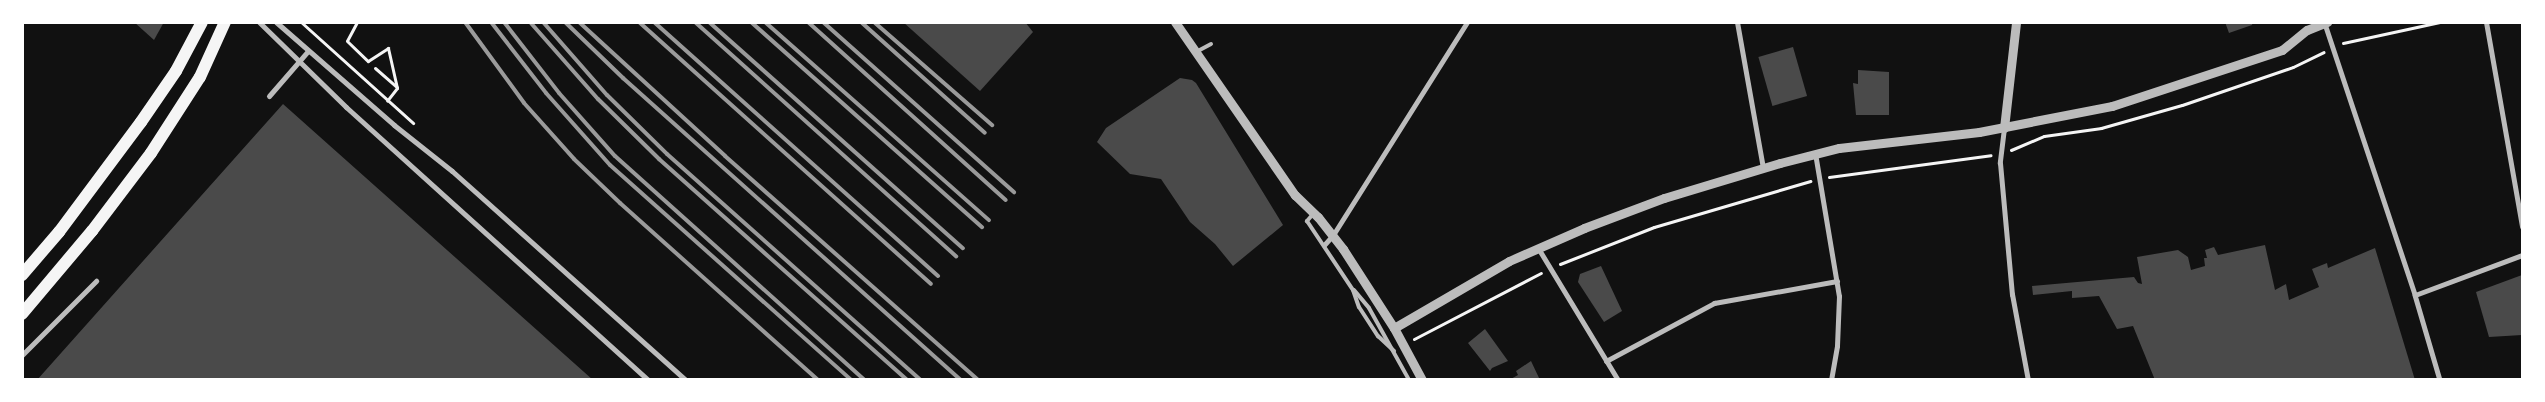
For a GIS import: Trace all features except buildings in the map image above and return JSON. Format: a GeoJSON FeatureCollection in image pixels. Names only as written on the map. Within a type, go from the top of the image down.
{"type":"FeatureCollection","features":[{"type":"Feature","properties":{"kind":"main road"},"geometry":{"type":"LineString","coordinates":[[22,275],[59,232],[141,122],[176,71],[202,22]]}},
{"type":"Feature","properties":{"kind":"main road"},"geometry":{"type":"LineString","coordinates":[[22,314],[92,232],[151,153],[188,98],[223,28]]}},
{"type":"Feature","properties":{"kind":"street"},"geometry":{"type":"LineString","coordinates":[[259,22],[321,84],[648,380]]}},
{"type":"Feature","properties":{"kind":"street"},"geometry":{"type":"LineString","coordinates":[[276,22],[394,125],[459,177],[686,380]]}},
{"type":"Feature","properties":{"kind":"street"},"geometry":{"type":"LineString","coordinates":[[1175,22],[1295,195],[1333,235],[1394,328],[1422,380]]}},
{"type":"Feature","properties":{"kind":"street"},"geometry":{"type":"LineString","coordinates":[[1324,245],[1333,235],[1467,22]]}},
{"type":"Feature","properties":{"kind":"street"},"geometry":{"type":"LineString","coordinates":[[1737,22],[1763,168]]}},
{"type":"Feature","properties":{"kind":"street"},"geometry":{"type":"LineString","coordinates":[[2016,22],[2001,153],[2013,303],[2028,380]]}},
{"type":"Feature","properties":{"kind":"street"},"geometry":{"type":"LineString","coordinates":[[2486,22],[2522,227]]}},
{"type":"Feature","properties":{"kind":"street"},"geometry":{"type":"LineString","coordinates":[[1394,328],[1467,284],[1538,248],[1637,208],[1815,153],[1863,144],[2004,128],[2077,115],[2141,97],[2282,50],[2307,30],[2325,23],[2415,295],[2440,380]]}},
{"type":"Feature","properties":{"kind":"street"},"geometry":{"type":"LineString","coordinates":[[269,96],[308,51]]}},
{"type":"Feature","properties":{"kind":"street"},"geometry":{"type":"LineString","coordinates":[[1815,153],[1837,280],[1839,326],[1831,380]]}},
{"type":"Feature","properties":{"kind":"street"},"geometry":{"type":"LineString","coordinates":[[1538,248],[1618,380]]}},
{"type":"Feature","properties":{"kind":"street"},"geometry":{"type":"LineString","coordinates":[[2415,295],[2522,255]]}},
{"type":"Feature","properties":{"kind":"street"},"geometry":{"type":"LineString","coordinates":[[1606,361],[1714,302],[1837,280]]}},
{"type":"Feature","properties":{"kind":"street"},"geometry":{"type":"LineString","coordinates":[[22,355],[96,281]]}},
{"type":"Feature","properties":{"kind":"lane"},"geometry":{"type":"LineString","coordinates":[[1196,52],[1211,44]]}},
{"type":"Feature","properties":{"kind":"lane"},"geometry":{"type":"LineString","coordinates":[[1314,213],[1307,221],[1353,290],[1359,307],[1378,336],[1394,351]]}},
{"type":"Feature","properties":{"kind":"lane"},"geometry":{"type":"LineString","coordinates":[[1353,290],[1361,296],[1409,380]]}},
{"type":"Feature","properties":{"kind":"lane"},"geometry":{"type":"LineString","coordinates":[[1384,334],[1394,328]]}},
{"type":"Feature","properties":{"kind":"path"},"geometry":{"type":"LineString","coordinates":[[357,22],[347,41],[368,61],[388,48],[397,88]]}},
{"type":"Feature","properties":{"kind":"path"},"geometry":{"type":"LineString","coordinates":[[1404,345],[1550,268],[1654,227],[1820,178],[1862,170],[2001,153],[2044,136],[2101,128],[2182,105],[2293,67],[2332,47],[2350,41],[2440,22]]}},
{"type":"Feature","properties":{"kind":"path"},"geometry":{"type":"LineString","coordinates":[[375,68],[397,88]]}},
{"type":"Feature","properties":{"kind":"path"},"geometry":{"type":"LineString","coordinates":[[387,101],[397,88]]}},
{"type":"Feature","properties":{"kind":"railway"},"geometry":{"type":"LineString","coordinates":[[465,22],[524,103],[574,159],[620,203],[818,380]]}},
{"type":"Feature","properties":{"kind":"railway"},"geometry":{"type":"LineString","coordinates":[[491,22],[546,93],[610,165],[851,380]]}},
{"type":"Feature","properties":{"kind":"railway"},"geometry":{"type":"LineString","coordinates":[[504,22],[559,93],[615,156],[865,380]]}},
{"type":"Feature","properties":{"kind":"railway"},"geometry":{"type":"LineString","coordinates":[[530,22],[598,99],[659,159],[907,380]]}},
{"type":"Feature","properties":{"kind":"railway"},"geometry":{"type":"LineString","coordinates":[[543,22],[607,95],[667,154],[921,380]]}},
{"type":"Feature","properties":{"kind":"railway"},"geometry":{"type":"LineString","coordinates":[[565,22],[623,78],[961,380]]}},
{"type":"Feature","properties":{"kind":"railway"},"geometry":{"type":"LineString","coordinates":[[579,22],[725,156],[978,380]]}},
{"type":"Feature","properties":{"kind":"railway"},"geometry":{"type":"LineString","coordinates":[[639,22],[931,284]]}},
{"type":"Feature","properties":{"kind":"railway"},"geometry":{"type":"LineString","coordinates":[[654,22],[938,276]]}},
{"type":"Feature","properties":{"kind":"railway"},"geometry":{"type":"LineString","coordinates":[[695,22],[956,256]]}},
{"type":"Feature","properties":{"kind":"railway"},"geometry":{"type":"LineString","coordinates":[[709,22],[963,248]]}},
{"type":"Feature","properties":{"kind":"railway"},"geometry":{"type":"LineString","coordinates":[[751,22],[982,227]]}},
{"type":"Feature","properties":{"kind":"railway"},"geometry":{"type":"LineString","coordinates":[[765,22],[989,220]]}},
{"type":"Feature","properties":{"kind":"railway"},"geometry":{"type":"LineString","coordinates":[[808,22],[1006,200]]}},
{"type":"Feature","properties":{"kind":"railway"},"geometry":{"type":"LineString","coordinates":[[823,22],[1014,192]]}},
{"type":"Feature","properties":{"kind":"railway"},"geometry":{"type":"LineString","coordinates":[[861,22],[985,133]]}},
{"type":"Feature","properties":{"kind":"railway"},"geometry":{"type":"LineString","coordinates":[[874,22],[992,125]]}}]}
